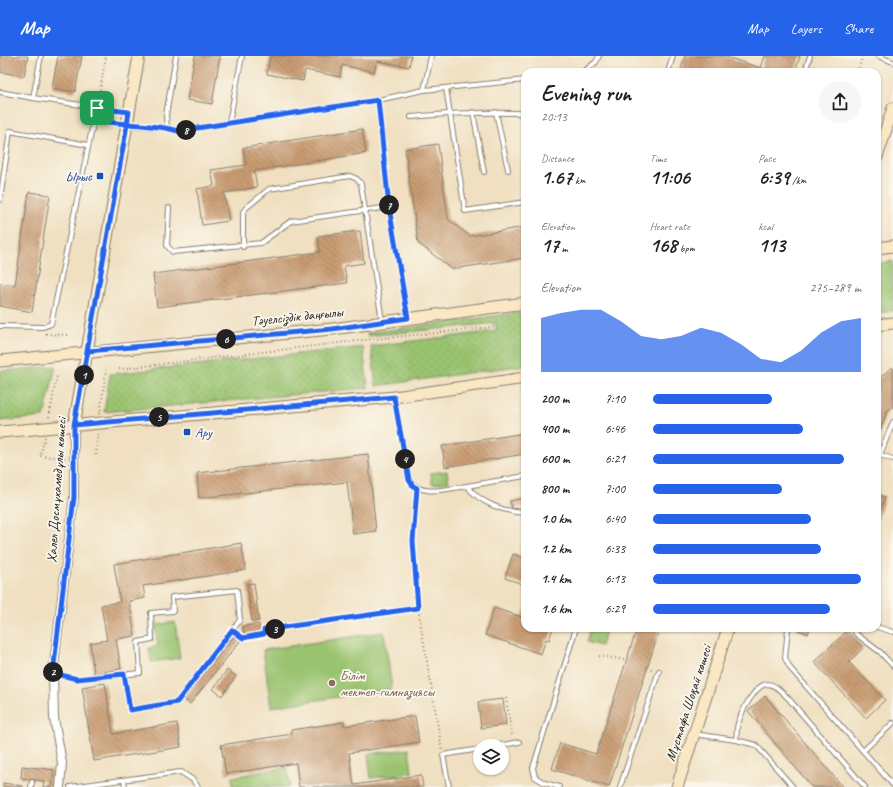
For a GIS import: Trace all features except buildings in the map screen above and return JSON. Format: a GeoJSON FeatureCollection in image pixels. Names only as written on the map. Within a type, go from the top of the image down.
{"type":"FeatureCollection","features":[{"type":"Feature","properties":{"kind":"street","name":"Халел Досмұхамедұлы көшесі"},"geometry":{"type":"LineString","coordinates":[[60,787],[62,763],[54,718],[53,673],[74,497],[74,425],[140,56]]}},
{"type":"Feature","properties":{"kind":"street"},"geometry":{"type":"LineString","coordinates":[[881,145],[893,108]]}},
{"type":"Feature","properties":{"kind":"street"},"geometry":{"type":"LineString","coordinates":[[881,248],[893,246]]}},
{"type":"Feature","properties":{"kind":"street","name":"Тәуелсіздік даңғылы"},"geometry":{"type":"LineString","coordinates":[[0,361],[88,351],[324,329],[521,303]]}},
{"type":"Feature","properties":{"kind":"street"},"geometry":{"type":"LineString","coordinates":[[881,324],[893,323]]}},
{"type":"Feature","properties":{"kind":"street"},"geometry":{"type":"LineString","coordinates":[[0,432],[394,397],[521,379]]}},
{"type":"Feature","properties":{"kind":"street","name":"Мұстафа Шоқай көшесі"},"geometry":{"type":"LineString","coordinates":[[677,787],[727,632]]}},
{"type":"Feature","properties":{"kind":"lane"},"geometry":{"type":"LineString","coordinates":[[33,98],[41,56]]}},
{"type":"Feature","properties":{"kind":"lane"},"geometry":{"type":"LineString","coordinates":[[167,128],[166,115],[176,56]]}},
{"type":"Feature","properties":{"kind":"lane"},"geometry":{"type":"LineString","coordinates":[[229,123],[242,56]]}},
{"type":"Feature","properties":{"kind":"lane"},"geometry":{"type":"LineString","coordinates":[[424,90],[431,56]]}},
{"type":"Feature","properties":{"kind":"lane"},"geometry":{"type":"LineString","coordinates":[[589,68],[596,62],[598,56]]}},
{"type":"Feature","properties":{"kind":"lane"},"geometry":{"type":"LineString","coordinates":[[669,68],[673,56]]}},
{"type":"Feature","properties":{"kind":"lane"},"geometry":{"type":"LineString","coordinates":[[806,68],[810,56]]}},
{"type":"Feature","properties":{"kind":"lane"},"geometry":{"type":"LineString","coordinates":[[878,56],[893,62]]}},
{"type":"Feature","properties":{"kind":"lane"},"geometry":{"type":"LineString","coordinates":[[95,122],[97,120],[127,125],[167,128],[178,131],[378,100],[424,90],[521,80]]}},
{"type":"Feature","properties":{"kind":"lane"},"geometry":{"type":"LineString","coordinates":[[446,88],[465,211],[521,203]]}},
{"type":"Feature","properties":{"kind":"lane"},"geometry":{"type":"LineString","coordinates":[[0,92],[129,112]]}},
{"type":"Feature","properties":{"kind":"lane"},"geometry":{"type":"LineString","coordinates":[[378,100],[389,207],[408,318]]}},
{"type":"Feature","properties":{"kind":"lane"},"geometry":{"type":"LineString","coordinates":[[0,326],[43,328],[51,324],[97,108]]}},
{"type":"Feature","properties":{"kind":"lane"},"geometry":{"type":"LineString","coordinates":[[411,117],[450,112],[496,112],[519,113],[521,115]]}},
{"type":"Feature","properties":{"kind":"lane"},"geometry":{"type":"LineString","coordinates":[[473,112],[484,172]]}},
{"type":"Feature","properties":{"kind":"lane"},"geometry":{"type":"LineString","coordinates":[[496,112],[508,170]]}},
{"type":"Feature","properties":{"kind":"lane"},"geometry":{"type":"LineString","coordinates":[[0,200],[10,131],[88,145]]}},
{"type":"Feature","properties":{"kind":"lane"},"geometry":{"type":"LineString","coordinates":[[0,166],[5,166]]}},
{"type":"Feature","properties":{"kind":"lane"},"geometry":{"type":"LineString","coordinates":[[243,247],[243,212],[269,189],[350,176],[357,179],[361,184],[366,211],[382,322]]}},
{"type":"Feature","properties":{"kind":"lane"},"geometry":{"type":"LineString","coordinates":[[169,208],[167,246],[173,252],[243,247],[260,243],[291,221],[389,207]]}},
{"type":"Feature","properties":{"kind":"lane"},"geometry":{"type":"LineString","coordinates":[[394,397],[409,480],[413,486],[423,491],[467,486],[521,477]]}},
{"type":"Feature","properties":{"kind":"lane"},"geometry":{"type":"LineString","coordinates":[[881,449],[893,422]]}},
{"type":"Feature","properties":{"kind":"lane"},"geometry":{"type":"LineString","coordinates":[[881,455],[893,459]]}},
{"type":"Feature","properties":{"kind":"lane"},"geometry":{"type":"LineString","coordinates":[[467,486],[480,499],[511,512],[521,513]]}},
{"type":"Feature","properties":{"kind":"lane"},"geometry":{"type":"LineString","coordinates":[[53,673],[77,679],[124,674],[140,673],[138,642],[152,640],[151,613],[173,611],[172,597],[237,590],[240,620],[177,702],[130,710],[124,674]]}},
{"type":"Feature","properties":{"kind":"lane"},"geometry":{"type":"LineString","coordinates":[[881,628],[893,632]]}},
{"type":"Feature","properties":{"kind":"lane"},"geometry":{"type":"LineString","coordinates":[[559,787],[545,783],[535,777],[533,768],[575,632]]}},
{"type":"Feature","properties":{"kind":"lane"},"geometry":{"type":"LineString","coordinates":[[788,632],[785,658],[790,668],[893,785]]}},
{"type":"Feature","properties":{"kind":"lane"},"geometry":{"type":"LineString","coordinates":[[855,632],[880,652],[893,666]]}},
{"type":"Feature","properties":{"kind":"lane"},"geometry":{"type":"LineString","coordinates":[[620,787],[659,671]]}},
{"type":"Feature","properties":{"kind":"lane"},"geometry":{"type":"LineString","coordinates":[[736,740],[738,722],[745,705],[754,693],[762,686],[768,684],[775,687],[788,698],[865,787]]}},
{"type":"Feature","properties":{"kind":"lane"},"geometry":{"type":"LineString","coordinates":[[863,750],[893,723]]}},
{"type":"Feature","properties":{"kind":"lane"},"geometry":{"type":"LineString","coordinates":[[694,734],[736,740],[756,745],[793,787]]}},
{"type":"Feature","properties":{"kind":"lane"},"geometry":{"type":"LineString","coordinates":[[509,744],[519,742]]}},
{"type":"Feature","properties":{"kind":"lane"},"geometry":{"type":"LineString","coordinates":[[449,787],[443,755],[473,750]]}},
{"type":"Feature","properties":{"kind":"lane"},"geometry":{"type":"LineString","coordinates":[[70,787],[181,772],[192,780],[198,787]]}},
{"type":"Feature","properties":{"kind":"lane"},"geometry":{"type":"LineString","coordinates":[[124,780],[125,787]]}},
{"type":"Feature","properties":{"kind":"path"},"geometry":{"type":"LineString","coordinates":[[97,108],[106,56]]}},
{"type":"Feature","properties":{"kind":"path"},"geometry":{"type":"LineString","coordinates":[[858,68],[863,56]]}},
{"type":"Feature","properties":{"kind":"path"},"geometry":{"type":"LineString","coordinates":[[119,368],[364,340],[494,327]]}},
{"type":"Feature","properties":{"kind":"path"},"geometry":{"type":"LineString","coordinates":[[417,488],[413,541],[418,608],[443,755]]}},
{"type":"Feature","properties":{"kind":"path"},"geometry":{"type":"LineString","coordinates":[[232,630],[243,638],[264,634],[264,630],[418,608]]}},
{"type":"Feature","properties":{"kind":"path"},"geometry":{"type":"LineString","coordinates":[[599,656],[626,660]]}},
{"type":"Feature","properties":{"kind":"path"},"geometry":{"type":"LineString","coordinates":[[506,698],[513,743]]}},
{"type":"Feature","properties":{"kind":"green space"},"geometry":{"type":"Polygon","coordinates":[[[893,261],[893,311],[881,312],[881,263],[893,261]]]}},
{"type":"Feature","properties":{"kind":"green space"},"geometry":{"type":"Polygon","coordinates":[[[521,313],[521,366],[376,386],[371,346],[496,331],[496,323],[368,336],[367,333],[521,313]]]}},
{"type":"Feature","properties":{"kind":"green space"},"geometry":{"type":"Polygon","coordinates":[[[363,347],[368,388],[104,412],[110,374],[363,347]]]}},
{"type":"Feature","properties":{"kind":"green space"},"geometry":{"type":"Polygon","coordinates":[[[56,366],[44,417],[0,421],[0,371],[56,366]]]}},
{"type":"Feature","properties":{"kind":"green space"},"geometry":{"type":"Polygon","coordinates":[[[447,471],[449,482],[432,484],[431,473],[447,471]]]}},
{"type":"Feature","properties":{"kind":"green space"},"geometry":{"type":"Polygon","coordinates":[[[175,622],[180,658],[151,662],[149,648],[158,646],[155,625],[175,622]]]}},
{"type":"Feature","properties":{"kind":"green space"},"geometry":{"type":"Polygon","coordinates":[[[384,632],[392,689],[271,707],[263,650],[384,632]]]}},
{"type":"Feature","properties":{"kind":"green space"},"geometry":{"type":"Polygon","coordinates":[[[590,632],[606,632],[601,646],[587,642],[590,632]]]}},
{"type":"Feature","properties":{"kind":"green space"},"geometry":{"type":"Polygon","coordinates":[[[409,749],[412,773],[371,778],[368,754],[409,749]]]}},
{"type":"Feature","properties":{"kind":"green space"},"geometry":{"type":"Polygon","coordinates":[[[287,767],[290,787],[233,787],[232,777],[287,767]]]}},
{"type":"Feature","properties":{"kind":"place","name":"Ырыс"},"geometry":{"type":"Point","coordinates":[100,176]}},
{"type":"Feature","properties":{"kind":"place","name":"Ару"},"geometry":{"type":"Point","coordinates":[187,432]}},
{"type":"Feature","properties":{"kind":"place","name":"Білім мектеп-гимназиясы"},"geometry":{"type":"Point","coordinates":[332,683]}},
{"type":"Feature","properties":{"kind":"route"},"geometry":{"type":"LineString","coordinates":[[97,108],[95,122],[97,120],[127,125],[167,128],[178,131],[378,100],[389,207],[408,318],[332,329],[88,351],[84,372],[74,425],[394,397],[409,480],[413,486],[417,488],[413,541],[418,608],[264,630],[264,634],[243,638],[232,630],[177,702],[130,710],[124,674],[77,679],[53,673],[74,497],[74,425],[88,351],[127,125],[129,112],[97,108]]}}]}
